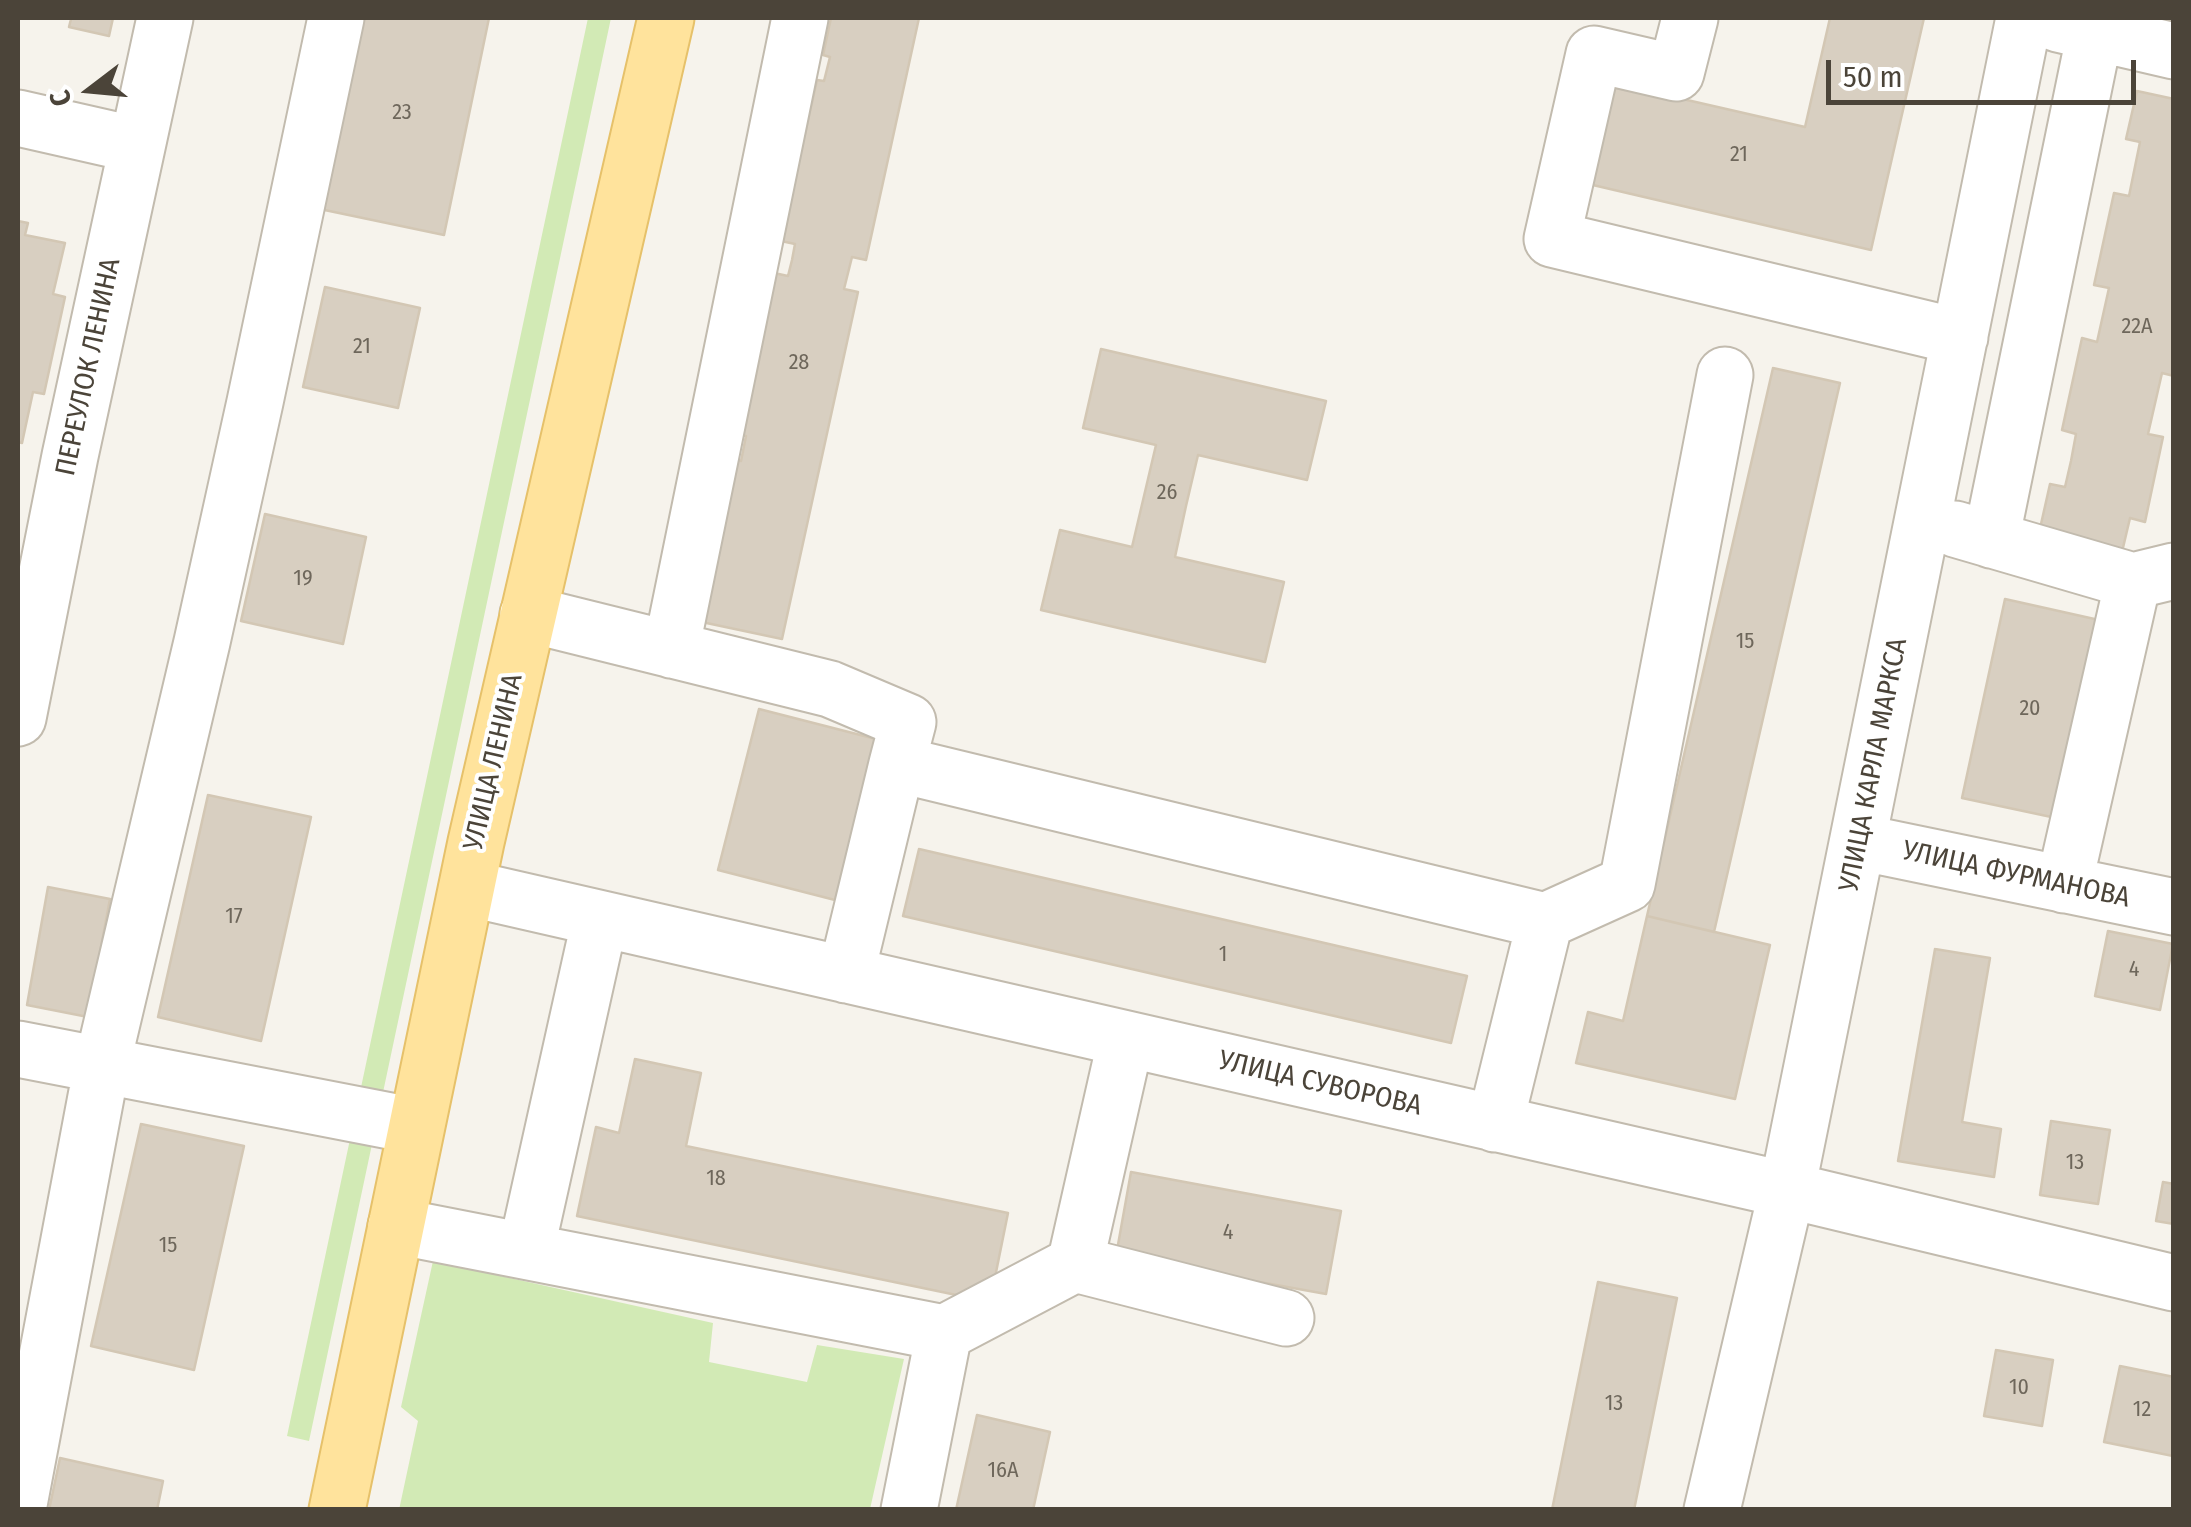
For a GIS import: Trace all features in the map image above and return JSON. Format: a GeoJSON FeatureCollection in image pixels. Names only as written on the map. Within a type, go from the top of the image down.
{"type":"FeatureCollection","features":[{"type":"Feature","properties":{"kind":"main road","name":"УЛИЦА ЛЕНИНА"},"geometry":{"type":"LineString","coordinates":[[337,1510],[466,888],[666,18]]}},
{"type":"Feature","properties":{"kind":"street","name":"ПЕРЕУЛОК ЛЕНИНА"},"geometry":{"type":"LineString","coordinates":[[18,718],[36,522],[137,145],[165,18]]}},
{"type":"Feature","properties":{"kind":"street"},"geometry":{"type":"LineString","coordinates":[[18,1510],[25,1438],[102,1065],[256,402],[336,18]]}},
{"type":"Feature","properties":{"kind":"street"},"geometry":{"type":"LineString","coordinates":[[670,650],[800,18]]}},
{"type":"Feature","properties":{"kind":"street"},"geometry":{"type":"LineString","coordinates":[[1690,18],[1676,74],[1594,54],[1552,239],[1960,338]]}},
{"type":"Feature","properties":{"kind":"street"},"geometry":{"type":"LineString","coordinates":[[2027,18],[2096,25],[2174,50]]}},
{"type":"Feature","properties":{"kind":"street","name":"УЛИЦА КАРЛА МАРКСА"},"geometry":{"type":"LineString","coordinates":[[1712,1510],[1787,1190],[2027,18]]}},
{"type":"Feature","properties":{"kind":"street"},"geometry":{"type":"LineString","coordinates":[[1991,540],[2096,25]]}},
{"type":"Feature","properties":{"kind":"street"},"geometry":{"type":"LineString","coordinates":[[18,118],[137,145]]}},
{"type":"Feature","properties":{"kind":"street"},"geometry":{"type":"LineString","coordinates":[[897,764],[1544,922],[1626,884],[1725,374]]}},
{"type":"Feature","properties":{"kind":"street"},"geometry":{"type":"LineString","coordinates":[[1923,520],[1991,540],[2153,576],[2064,884]]}},
{"type":"Feature","properties":{"kind":"street"},"geometry":{"type":"LineString","coordinates":[[528,614],[830,689],[908,722],[846,975]]}},
{"type":"Feature","properties":{"kind":"street","name":"УЛИЦА ФУРМАНОВА"},"geometry":{"type":"LineString","coordinates":[[1859,842],[2174,908]]}},
{"type":"Feature","properties":{"kind":"street","name":"УЛИЦА СУВОРОВА"},"geometry":{"type":"LineString","coordinates":[[466,888],[1787,1190],[2174,1283]]}},
{"type":"Feature","properties":{"kind":"street"},"geometry":{"type":"LineString","coordinates":[[526,1251],[600,918]]}},
{"type":"Feature","properties":{"kind":"street"},"geometry":{"type":"LineString","coordinates":[[1496,1124],[1544,922]]}},
{"type":"Feature","properties":{"kind":"street"},"geometry":{"type":"LineString","coordinates":[[1075,1264],[1126,1039]]}},
{"type":"Feature","properties":{"kind":"street"},"geometry":{"type":"LineString","coordinates":[[18,1049],[416,1126]]}},
{"type":"Feature","properties":{"kind":"street"},"geometry":{"type":"LineString","coordinates":[[396,1226],[944,1333],[1075,1264],[1286,1318]]}},
{"type":"Feature","properties":{"kind":"street"},"geometry":{"type":"LineString","coordinates":[[910,1510],[944,1333]]}},
{"type":"Feature","properties":{"kind":"green space"},"geometry":{"type":"Polygon","coordinates":[[[588,18],[611,18],[309,1441],[287,1436],[588,18]]]}},
{"type":"Feature","properties":{"kind":"green space"},"geometry":{"type":"Polygon","coordinates":[[[433,1261],[713,1323],[709,1362],[807,1382],[817,1345],[904,1359],[870,1509],[399,1510],[418,1421],[401,1407],[433,1261]]]}},
{"type":"Feature","properties":{"kind":"building"},"geometry":{"type":"Polygon","coordinates":[[[64,18],[113,18],[109,36],[69,27],[71,19],[64,18]]]}},
{"type":"Feature","properties":{"kind":"building"},"geometry":{"type":"Polygon","coordinates":[[[354,18],[489,18],[444,235],[315,208],[354,18]]]}},
{"type":"Feature","properties":{"kind":"building"},"geometry":{"type":"Polygon","coordinates":[[[831,18],[919,18],[866,260],[852,257],[844,289],[858,292],[782,639],[697,621],[733,459],[741,461],[746,436],[739,435],[774,273],[788,276],[792,260],[795,244],[781,241],[817,80],[824,81],[830,57],[823,55],[831,18]]]}},
{"type":"Feature","properties":{"kind":"building"},"geometry":{"type":"Polygon","coordinates":[[[1830,18],[1924,18],[1871,250],[1580,182],[1604,81],[1805,127],[1830,18]]]}},
{"type":"Feature","properties":{"kind":"building"},"geometry":{"type":"Polygon","coordinates":[[[2137,91],[2174,99],[2174,376],[2162,373],[2148,434],[2163,437],[2145,522],[2130,518],[2122,552],[2039,533],[2050,484],[2065,487],[2071,461],[2076,434],[2062,430],[2082,338],[2097,342],[2109,288],[2094,285],[2114,193],[2129,196],[2140,142],[2126,139],[2137,91]]]}},
{"type":"Feature","properties":{"kind":"building"},"geometry":{"type":"Polygon","coordinates":[[[18,221],[28,223],[25,235],[65,243],[53,294],[65,297],[44,394],[33,392],[22,443],[18,442],[18,221]]]}},
{"type":"Feature","properties":{"kind":"building"},"geometry":{"type":"Polygon","coordinates":[[[325,287],[420,308],[398,408],[303,387],[325,287]]]}},
{"type":"Feature","properties":{"kind":"building"},"geometry":{"type":"Polygon","coordinates":[[[1101,349],[1326,401],[1307,480],[1198,455],[1186,506],[1175,557],[1284,582],[1265,662],[1041,610],[1060,530],[1132,547],[1156,445],[1083,428],[1101,349]]]}},
{"type":"Feature","properties":{"kind":"building"},"geometry":{"type":"Polygon","coordinates":[[[1773,368],[1840,383],[1714,932],[1647,916],[1773,368]]]}},
{"type":"Feature","properties":{"kind":"building"},"geometry":{"type":"Polygon","coordinates":[[[265,514],[366,537],[343,644],[241,621],[265,514]]]}},
{"type":"Feature","properties":{"kind":"building"},"geometry":{"type":"Polygon","coordinates":[[[2005,599],[2099,620],[2056,818],[1962,798],[2005,599]]]}},
{"type":"Feature","properties":{"kind":"building"},"geometry":{"type":"Polygon","coordinates":[[[759,709],[876,739],[835,900],[718,870],[759,709]]]}},
{"type":"Feature","properties":{"kind":"building"},"geometry":{"type":"Polygon","coordinates":[[[208,795],[311,817],[261,1041],[158,1017],[208,795]]]}},
{"type":"Feature","properties":{"kind":"building"},"geometry":{"type":"Polygon","coordinates":[[[919,849],[1467,976],[1451,1043],[903,916],[919,849]]]}},
{"type":"Feature","properties":{"kind":"building"},"geometry":{"type":"Polygon","coordinates":[[[48,887],[110,899],[88,1017],[27,1005],[48,887]]]}},
{"type":"Feature","properties":{"kind":"building"},"geometry":{"type":"Polygon","coordinates":[[[1647,916],[1770,945],[1735,1099],[1576,1063],[1588,1012],[1623,1021],[1647,916]]]}},
{"type":"Feature","properties":{"kind":"building"},"geometry":{"type":"Polygon","coordinates":[[[2108,931],[2173,944],[2160,1010],[2095,996],[2108,931]]]}},
{"type":"Feature","properties":{"kind":"building"},"geometry":{"type":"Polygon","coordinates":[[[1935,949],[1990,958],[1962,1122],[2001,1129],[1994,1177],[1898,1161],[1935,949]]]}},
{"type":"Feature","properties":{"kind":"building"},"geometry":{"type":"Polygon","coordinates":[[[635,1059],[701,1073],[686,1146],[1008,1213],[990,1302],[577,1216],[596,1127],[619,1133],[635,1059]]]}},
{"type":"Feature","properties":{"kind":"building"},"geometry":{"type":"Polygon","coordinates":[[[2051,1121],[2110,1130],[2098,1204],[2040,1195],[2051,1121]]]}},
{"type":"Feature","properties":{"kind":"building"},"geometry":{"type":"Polygon","coordinates":[[[141,1124],[244,1146],[194,1370],[91,1346],[141,1124]]]}},
{"type":"Feature","properties":{"kind":"building"},"geometry":{"type":"Polygon","coordinates":[[[1131,1172],[1341,1211],[1326,1294],[1116,1256],[1131,1172]]]}},
{"type":"Feature","properties":{"kind":"building"},"geometry":{"type":"Polygon","coordinates":[[[2163,1182],[2174,1184],[2174,1224],[2156,1221],[2163,1182]]]}},
{"type":"Feature","properties":{"kind":"building"},"geometry":{"type":"Polygon","coordinates":[[[1598,1282],[1677,1298],[1634,1510],[1552,1510],[1598,1282]]]}},
{"type":"Feature","properties":{"kind":"building"},"geometry":{"type":"Polygon","coordinates":[[[1996,1350],[2053,1360],[2042,1426],[1984,1416],[1996,1350]]]}},
{"type":"Feature","properties":{"kind":"building"},"geometry":{"type":"Polygon","coordinates":[[[2120,1366],[2174,1377],[2173,1456],[2104,1442],[2120,1366]]]}},
{"type":"Feature","properties":{"kind":"building"},"geometry":{"type":"Polygon","coordinates":[[[977,1415],[1050,1432],[1033,1510],[956,1510],[977,1415]]]}},
{"type":"Feature","properties":{"kind":"building"},"geometry":{"type":"Polygon","coordinates":[[[60,1458],[163,1481],[157,1510],[49,1510],[60,1458]]]}}]}
